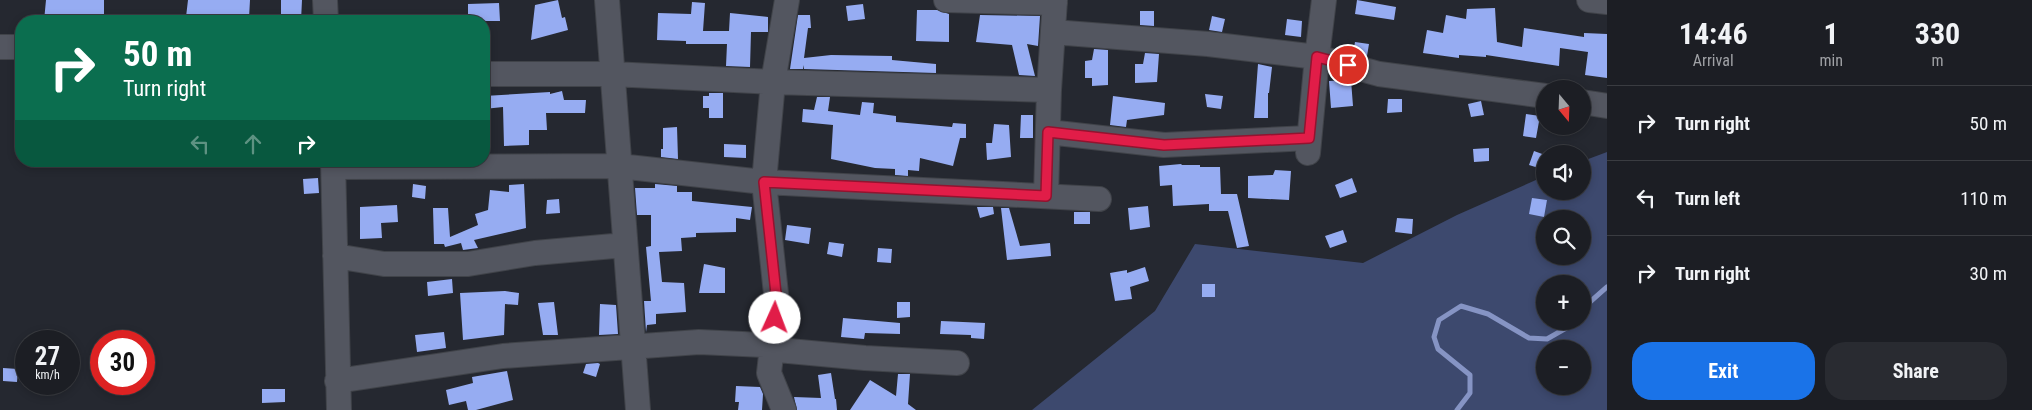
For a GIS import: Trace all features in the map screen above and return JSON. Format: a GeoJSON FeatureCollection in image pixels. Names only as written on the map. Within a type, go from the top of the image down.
{"type":"FeatureCollection","features":[{"type":"Feature","properties":{"kind":"street"},"geometry":{"type":"LineString","coordinates":[[325,0],[326,15]]}},
{"type":"Feature","properties":{"kind":"street"},"geometry":{"type":"LineString","coordinates":[[607,0],[638,410]]}},
{"type":"Feature","properties":{"kind":"street"},"geometry":{"type":"LineString","coordinates":[[784,410],[769,374],[777,303],[764,182],[773,82],[787,0]]}},
{"type":"Feature","properties":{"kind":"street"},"geometry":{"type":"LineString","coordinates":[[946,0],[1055,2],[1049,90],[1046,196]]}},
{"type":"Feature","properties":{"kind":"street"},"geometry":{"type":"LineString","coordinates":[[1048,132],[1164,145],[1309,146],[1324,0]]}},
{"type":"Feature","properties":{"kind":"street"},"geometry":{"type":"LineString","coordinates":[[1589,0],[1607,2]]}},
{"type":"Feature","properties":{"kind":"street"},"geometry":{"type":"LineString","coordinates":[[1053,32],[1208,44],[1317,57],[1378,74],[1536,95]]}},
{"type":"Feature","properties":{"kind":"street"},"geometry":{"type":"LineString","coordinates":[[0,47],[15,47]]}},
{"type":"Feature","properties":{"kind":"street"},"geometry":{"type":"LineString","coordinates":[[490,74],[612,74],[773,82],[1049,90]]}},
{"type":"Feature","properties":{"kind":"street"},"geometry":{"type":"LineString","coordinates":[[1591,103],[1607,106]]}},
{"type":"Feature","properties":{"kind":"street"},"geometry":{"type":"LineString","coordinates":[[490,165],[619,166],[764,182],[1099,199]]}},
{"type":"Feature","properties":{"kind":"street"},"geometry":{"type":"LineString","coordinates":[[333,167],[339,410]]}},
{"type":"Feature","properties":{"kind":"street"},"geometry":{"type":"LineString","coordinates":[[335,256],[384,264],[468,264],[534,253],[625,245]]}},
{"type":"Feature","properties":{"kind":"street"},"geometry":{"type":"LineString","coordinates":[[338,381],[503,356],[699,342],[766,345],[778,350],[865,358],[957,362]]}},
{"type":"Feature","properties":{"kind":"shaded area"},"geometry":{"type":"Polygon","coordinates":[[[1607,152],[1607,410],[1032,410],[1155,311],[1195,244],[1363,263],[1457,215],[1536,180],[1536,200],[1591,200],[1591,158],[1607,152]]]}},
{"type":"Feature","properties":{"kind":"building"},"geometry":{"type":"Polygon","coordinates":[[[46,0],[104,0],[104,15],[45,15],[46,0]]]}},
{"type":"Feature","properties":{"kind":"building"},"geometry":{"type":"Polygon","coordinates":[[[188,0],[250,0],[249,15],[186,15],[188,0]]]}},
{"type":"Feature","properties":{"kind":"building"},"geometry":{"type":"Polygon","coordinates":[[[281,0],[302,0],[301,15],[281,15],[281,0]]]}},
{"type":"Feature","properties":{"kind":"building"},"geometry":{"type":"Polygon","coordinates":[[[558,0],[562,18],[565,17],[568,30],[531,40],[535,5],[558,0]]]}},
{"type":"Feature","properties":{"kind":"building"},"geometry":{"type":"Polygon","coordinates":[[[1357,0],[1396,7],[1394,20],[1355,14],[1357,0]]]}},
{"type":"Feature","properties":{"kind":"building"},"geometry":{"type":"Polygon","coordinates":[[[692,2],[705,3],[703,31],[729,31],[730,13],[768,17],[768,32],[751,32],[750,67],[726,66],[727,44],[686,44],[686,41],[657,40],[658,13],[691,14],[692,2]]]}},
{"type":"Feature","properties":{"kind":"building"},"geometry":{"type":"Polygon","coordinates":[[[499,3],[500,21],[490,21],[490,15],[468,15],[468,4],[499,3]]]}},
{"type":"Feature","properties":{"kind":"building"},"geometry":{"type":"Polygon","coordinates":[[[863,4],[865,19],[848,21],[846,6],[863,4]]]}},
{"type":"Feature","properties":{"kind":"building"},"geometry":{"type":"Polygon","coordinates":[[[1495,8],[1497,42],[1522,47],[1524,28],[1584,37],[1584,33],[1607,34],[1607,78],[1585,75],[1588,52],[1560,48],[1559,66],[1486,55],[1486,57],[1459,55],[1459,58],[1423,53],[1427,30],[1443,33],[1446,15],[1466,19],[1467,9],[1495,8]]]}},
{"type":"Feature","properties":{"kind":"building"},"geometry":{"type":"Polygon","coordinates":[[[917,10],[937,10],[949,14],[949,42],[916,41],[917,10]]]}},
{"type":"Feature","properties":{"kind":"building"},"geometry":{"type":"Polygon","coordinates":[[[1140,11],[1154,11],[1154,26],[1140,25],[1140,11]]]}},
{"type":"Feature","properties":{"kind":"building"},"geometry":{"type":"Polygon","coordinates":[[[798,15],[810,15],[811,28],[808,28],[804,58],[831,55],[892,56],[892,60],[936,64],[936,73],[804,69],[803,65],[803,69],[790,69],[798,15]]]}},
{"type":"Feature","properties":{"kind":"building"},"geometry":{"type":"Polygon","coordinates":[[[980,15],[1040,16],[1038,46],[1027,44],[1035,76],[1019,75],[1012,45],[976,42],[980,15]]]}},
{"type":"Feature","properties":{"kind":"building"},"geometry":{"type":"Polygon","coordinates":[[[1212,16],[1225,19],[1222,32],[1209,30],[1212,16]]]}},
{"type":"Feature","properties":{"kind":"building"},"geometry":{"type":"Polygon","coordinates":[[[1287,19],[1302,21],[1301,37],[1285,35],[1287,19]]]}},
{"type":"Feature","properties":{"kind":"building"},"geometry":{"type":"Polygon","coordinates":[[[1355,42],[1369,44],[1367,56],[1353,53],[1355,42]]]}},
{"type":"Feature","properties":{"kind":"building"},"geometry":{"type":"Polygon","coordinates":[[[1094,49],[1108,50],[1108,85],[1092,86],[1092,78],[1085,78],[1085,61],[1092,60],[1094,49]]]}},
{"type":"Feature","properties":{"kind":"building"},"geometry":{"type":"Polygon","coordinates":[[[1145,53],[1159,54],[1157,82],[1135,83],[1135,64],[1143,64],[1145,53]]]}},
{"type":"Feature","properties":{"kind":"building"},"geometry":{"type":"Polygon","coordinates":[[[1258,64],[1272,67],[1268,93],[1268,118],[1254,118],[1258,64]]]}},
{"type":"Feature","properties":{"kind":"building"},"geometry":{"type":"Polygon","coordinates":[[[1351,80],[1353,106],[1331,108],[1329,81],[1351,80]]]}},
{"type":"Feature","properties":{"kind":"building"},"geometry":{"type":"Polygon","coordinates":[[[562,91],[564,100],[586,100],[585,113],[546,113],[547,130],[529,130],[529,145],[504,146],[503,107],[490,108],[490,96],[550,92],[550,94],[562,91]]]}},
{"type":"Feature","properties":{"kind":"building"},"geometry":{"type":"Polygon","coordinates":[[[709,93],[723,93],[723,118],[709,118],[709,108],[703,108],[703,96],[709,96],[709,93]]]}},
{"type":"Feature","properties":{"kind":"building"},"geometry":{"type":"Polygon","coordinates":[[[1205,94],[1223,96],[1221,109],[1207,107],[1205,94]]]}},
{"type":"Feature","properties":{"kind":"building"},"geometry":{"type":"Polygon","coordinates":[[[1113,96],[1165,103],[1164,115],[1127,120],[1126,127],[1110,125],[1113,96]]]}},
{"type":"Feature","properties":{"kind":"building"},"geometry":{"type":"Polygon","coordinates":[[[817,97],[830,97],[828,111],[860,115],[862,102],[874,103],[873,113],[896,116],[896,122],[952,127],[953,123],[966,124],[966,138],[960,138],[953,166],[920,158],[919,171],[908,170],[908,176],[895,175],[895,169],[875,168],[831,159],[833,125],[802,122],[803,109],[814,110],[817,97]]]}},
{"type":"Feature","properties":{"kind":"building"},"geometry":{"type":"Polygon","coordinates":[[[1388,99],[1402,99],[1402,112],[1387,113],[1388,99]]]}},
{"type":"Feature","properties":{"kind":"building"},"geometry":{"type":"Polygon","coordinates":[[[1481,101],[1484,115],[1471,117],[1468,104],[1481,101]]]}},
{"type":"Feature","properties":{"kind":"building"},"geometry":{"type":"Polygon","coordinates":[[[1526,114],[1536,115],[1536,138],[1523,136],[1526,114]]]}},
{"type":"Feature","properties":{"kind":"building"},"geometry":{"type":"Polygon","coordinates":[[[1021,115],[1033,115],[1033,138],[1020,138],[1021,115]]]}},
{"type":"Feature","properties":{"kind":"building"},"geometry":{"type":"Polygon","coordinates":[[[994,124],[1009,125],[1011,157],[987,160],[986,143],[992,143],[994,124]]]}},
{"type":"Feature","properties":{"kind":"building"},"geometry":{"type":"Polygon","coordinates":[[[677,127],[678,159],[661,157],[663,128],[677,127]]]}},
{"type":"Feature","properties":{"kind":"building"},"geometry":{"type":"Polygon","coordinates":[[[724,144],[746,145],[746,158],[724,157],[724,144]]]}},
{"type":"Feature","properties":{"kind":"building"},"geometry":{"type":"Polygon","coordinates":[[[1489,148],[1489,161],[1474,162],[1473,149],[1489,148]]]}},
{"type":"Feature","properties":{"kind":"building"},"geometry":{"type":"Polygon","coordinates":[[[1534,151],[1536,152],[1536,167],[1529,165],[1534,151]]]}},
{"type":"Feature","properties":{"kind":"building"},"geometry":{"type":"Polygon","coordinates":[[[1200,165],[1200,167],[1220,167],[1221,194],[1237,194],[1249,246],[1237,248],[1228,211],[1209,211],[1209,204],[1173,206],[1172,185],[1160,186],[1159,166],[1200,165]]]}},
{"type":"Feature","properties":{"kind":"building"},"geometry":{"type":"Polygon","coordinates":[[[1275,170],[1291,171],[1289,200],[1248,198],[1248,176],[1273,175],[1275,170]]]}},
{"type":"Feature","properties":{"kind":"building"},"geometry":{"type":"Polygon","coordinates":[[[318,178],[319,193],[304,194],[303,179],[318,178]]]}},
{"type":"Feature","properties":{"kind":"building"},"geometry":{"type":"Polygon","coordinates":[[[1352,178],[1357,192],[1340,198],[1335,185],[1352,178]]]}},
{"type":"Feature","properties":{"kind":"building"},"geometry":{"type":"Polygon","coordinates":[[[413,184],[426,186],[425,199],[412,197],[413,184]]]}},
{"type":"Feature","properties":{"kind":"building"},"geometry":{"type":"Polygon","coordinates":[[[524,184],[526,228],[474,240],[478,248],[463,250],[461,243],[445,247],[444,244],[434,244],[433,208],[448,208],[450,237],[478,225],[475,214],[488,210],[490,190],[509,192],[509,185],[524,184]]]}},
{"type":"Feature","properties":{"kind":"building"},"geometry":{"type":"Polygon","coordinates":[[[655,184],[677,186],[677,192],[692,192],[692,201],[752,207],[750,220],[736,218],[736,232],[696,233],[696,237],[681,238],[682,251],[659,252],[662,282],[684,283],[686,312],[656,314],[656,324],[647,325],[646,332],[644,301],[651,301],[646,247],[651,246],[651,215],[637,215],[635,188],[655,188],[655,184]]]}},
{"type":"Feature","properties":{"kind":"building"},"geometry":{"type":"Polygon","coordinates":[[[1532,198],[1547,200],[1545,210],[1536,210],[1536,215],[1529,214],[1532,198]]]}},
{"type":"Feature","properties":{"kind":"building"},"geometry":{"type":"Polygon","coordinates":[[[559,199],[560,213],[546,214],[547,200],[559,199]]]}},
{"type":"Feature","properties":{"kind":"building"},"geometry":{"type":"Polygon","coordinates":[[[397,205],[398,222],[381,223],[382,238],[360,239],[360,207],[397,205]]]}},
{"type":"Feature","properties":{"kind":"building"},"geometry":{"type":"Polygon","coordinates":[[[1148,206],[1150,227],[1130,230],[1128,208],[1148,206]]]}},
{"type":"Feature","properties":{"kind":"building"},"geometry":{"type":"Polygon","coordinates":[[[977,207],[993,207],[994,214],[980,218],[977,207]]]}},
{"type":"Feature","properties":{"kind":"building"},"geometry":{"type":"Polygon","coordinates":[[[1001,208],[1009,208],[1020,246],[1050,243],[1051,256],[1007,260],[1001,208]]]}},
{"type":"Feature","properties":{"kind":"building"},"geometry":{"type":"Polygon","coordinates":[[[1074,212],[1090,212],[1090,224],[1074,224],[1074,212]]]}},
{"type":"Feature","properties":{"kind":"building"},"geometry":{"type":"Polygon","coordinates":[[[1397,218],[1413,219],[1412,234],[1395,232],[1397,218]]]}},
{"type":"Feature","properties":{"kind":"building"},"geometry":{"type":"Polygon","coordinates":[[[787,225],[811,228],[809,244],[785,240],[787,225]]]}},
{"type":"Feature","properties":{"kind":"building"},"geometry":{"type":"Polygon","coordinates":[[[1343,230],[1347,242],[1330,248],[1325,236],[1343,230]]]}},
{"type":"Feature","properties":{"kind":"building"},"geometry":{"type":"Polygon","coordinates":[[[829,242],[844,244],[842,257],[827,254],[829,242]]]}},
{"type":"Feature","properties":{"kind":"building"},"geometry":{"type":"Polygon","coordinates":[[[878,248],[892,249],[891,263],[877,262],[878,248]]]}},
{"type":"Feature","properties":{"kind":"building"},"geometry":{"type":"Polygon","coordinates":[[[704,264],[725,268],[725,293],[699,293],[704,264]]]}},
{"type":"Feature","properties":{"kind":"building"},"geometry":{"type":"Polygon","coordinates":[[[1145,267],[1149,281],[1130,287],[1132,299],[1115,301],[1110,273],[1127,270],[1127,273],[1145,267]]]}},
{"type":"Feature","properties":{"kind":"building"},"geometry":{"type":"Polygon","coordinates":[[[452,279],[453,293],[428,296],[427,282],[452,279]]]}},
{"type":"Feature","properties":{"kind":"building"},"geometry":{"type":"Polygon","coordinates":[[[1202,284],[1215,284],[1215,297],[1202,297],[1202,284]]]}},
{"type":"Feature","properties":{"kind":"building"},"geometry":{"type":"Polygon","coordinates":[[[505,291],[519,293],[518,305],[505,304],[504,335],[463,340],[460,293],[505,291]]]}},
{"type":"Feature","properties":{"kind":"building"},"geometry":{"type":"Polygon","coordinates":[[[554,302],[558,335],[543,335],[538,303],[554,302]]]}},
{"type":"Feature","properties":{"kind":"building"},"geometry":{"type":"Polygon","coordinates":[[[897,302],[910,302],[910,317],[897,318],[897,302]]]}},
{"type":"Feature","properties":{"kind":"building"},"geometry":{"type":"Polygon","coordinates":[[[600,304],[616,305],[618,334],[599,335],[600,304]]]}},
{"type":"Feature","properties":{"kind":"building"},"geometry":{"type":"Polygon","coordinates":[[[843,318],[900,323],[900,334],[865,333],[864,339],[841,337],[843,318]]]}},
{"type":"Feature","properties":{"kind":"building"},"geometry":{"type":"Polygon","coordinates":[[[941,321],[985,323],[984,339],[971,338],[971,335],[940,334],[941,321]]]}},
{"type":"Feature","properties":{"kind":"building"},"geometry":{"type":"Polygon","coordinates":[[[444,332],[446,348],[417,352],[415,335],[444,332]]]}},
{"type":"Feature","properties":{"kind":"building"},"geometry":{"type":"Polygon","coordinates":[[[586,364],[600,364],[596,377],[583,373],[586,364]]]}},
{"type":"Feature","properties":{"kind":"building"},"geometry":{"type":"Polygon","coordinates":[[[3,368],[15,369],[15,382],[3,381],[3,368]]]}},
{"type":"Feature","properties":{"kind":"building"},"geometry":{"type":"Polygon","coordinates":[[[507,371],[513,400],[476,410],[468,410],[466,401],[449,405],[446,390],[473,383],[472,377],[507,371]]]}},
{"type":"Feature","properties":{"kind":"building"},"geometry":{"type":"Polygon","coordinates":[[[831,373],[837,410],[797,410],[794,397],[821,398],[818,375],[831,373]]]}},
{"type":"Feature","properties":{"kind":"building"},"geometry":{"type":"Polygon","coordinates":[[[898,374],[910,374],[908,404],[916,410],[850,410],[870,380],[896,396],[898,374]]]}},
{"type":"Feature","properties":{"kind":"building"},"geometry":{"type":"Polygon","coordinates":[[[736,386],[760,387],[763,394],[762,410],[738,410],[739,402],[735,402],[736,386]]]}},
{"type":"Feature","properties":{"kind":"building"},"geometry":{"type":"Polygon","coordinates":[[[262,389],[285,389],[285,402],[262,403],[262,389]]]}},
{"type":"Feature","properties":{"kind":"waterway"},"geometry":{"type":"LineString","coordinates":[[1591,301],[1607,287]]}},
{"type":"Feature","properties":{"kind":"waterway"},"geometry":{"type":"LineString","coordinates":[[1457,410],[1470,393],[1470,375],[1438,349],[1434,337],[1439,320],[1461,306],[1488,314],[1529,338],[1547,339],[1563,330]]}},
{"type":"Feature","properties":{"kind":"route"},"geometry":{"type":"LineString","coordinates":[[775,318],[777,303],[764,182],[1046,196],[1048,132],[1164,145],[1309,138],[1317,57],[1348,65]]}}]}
